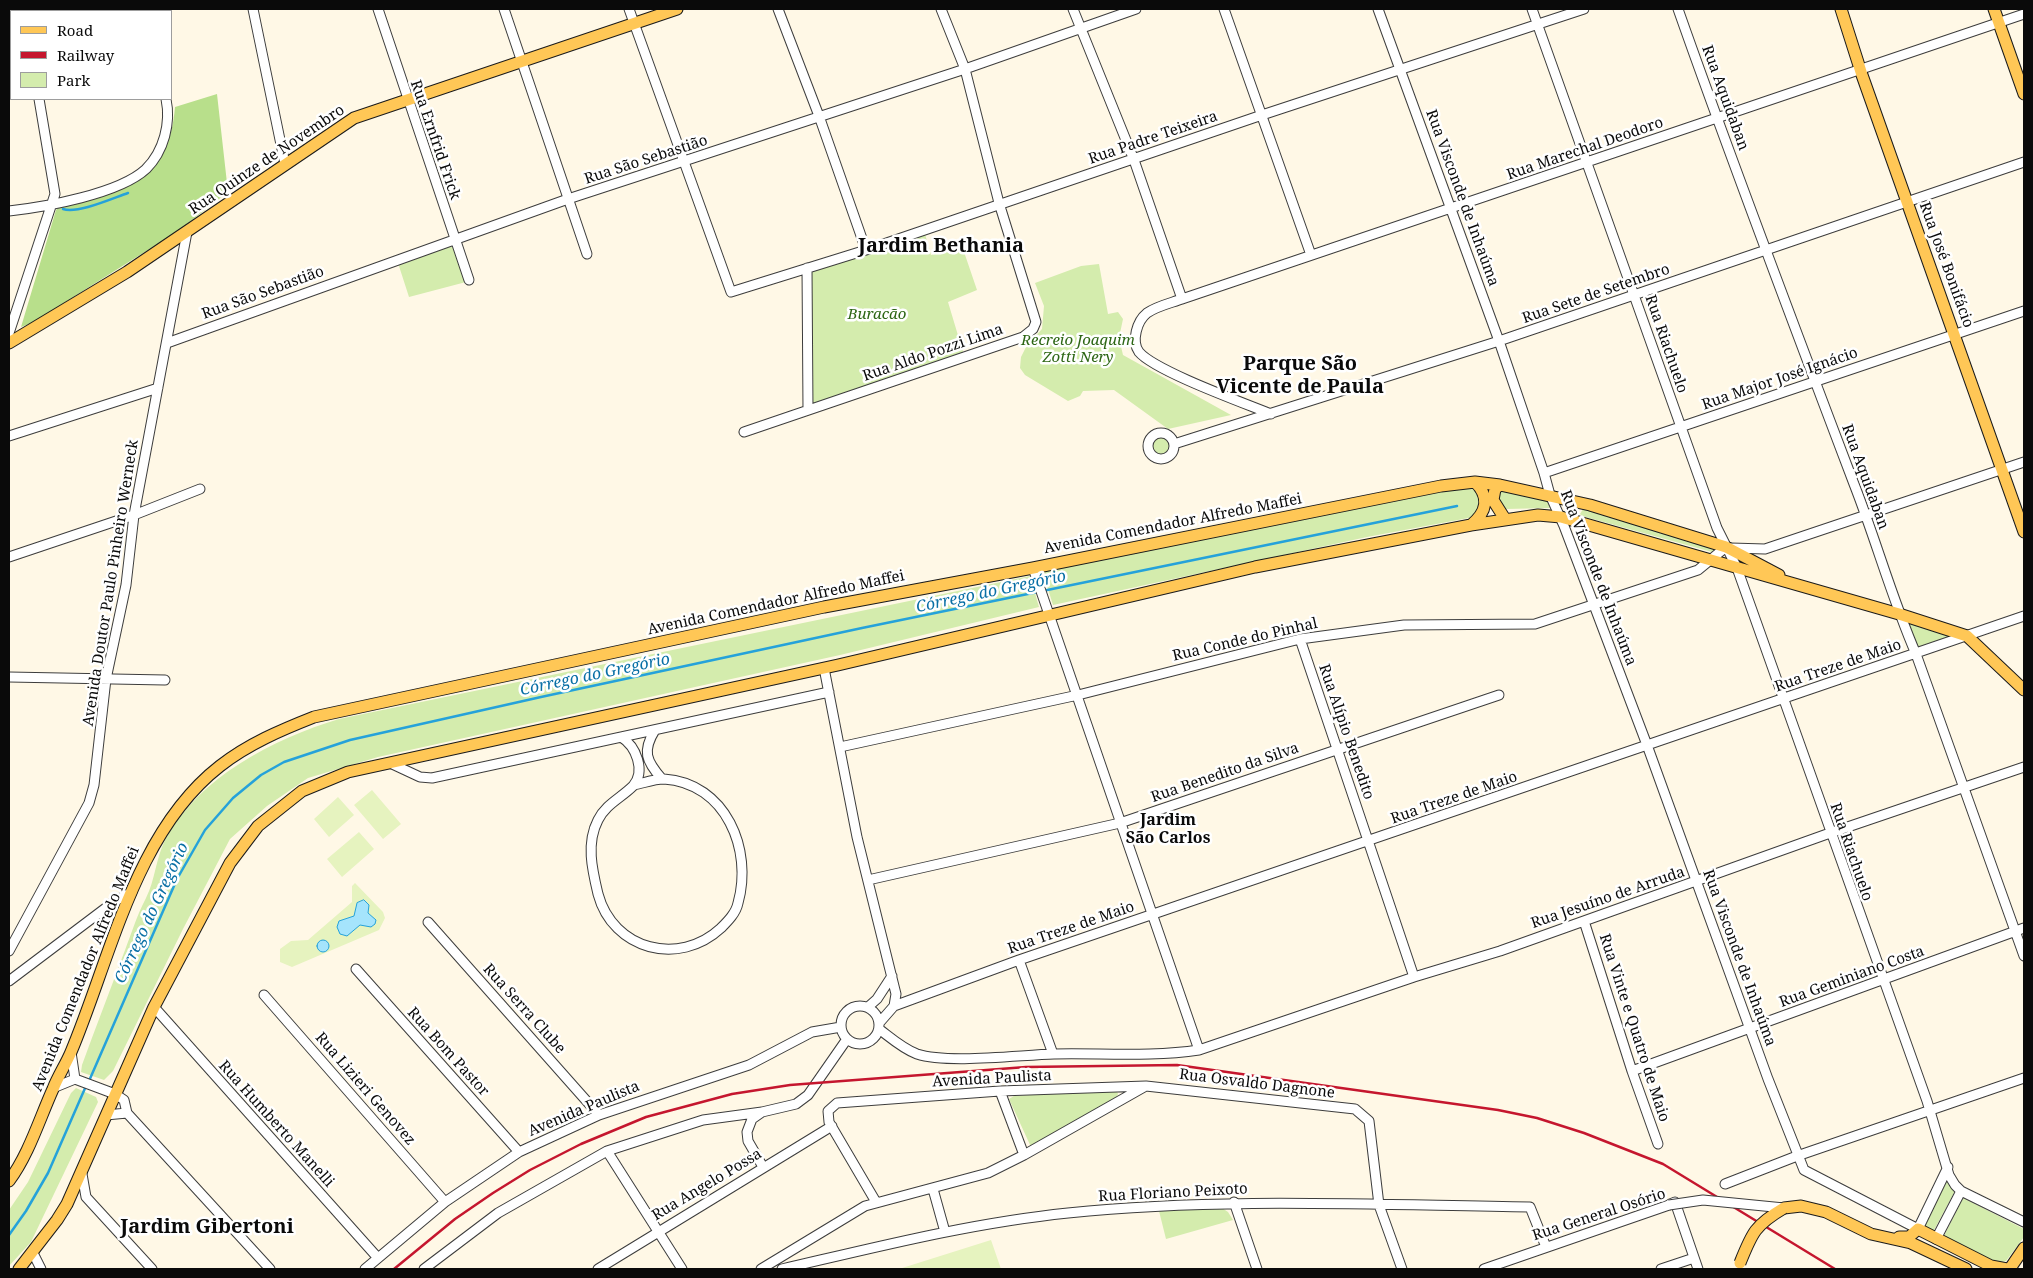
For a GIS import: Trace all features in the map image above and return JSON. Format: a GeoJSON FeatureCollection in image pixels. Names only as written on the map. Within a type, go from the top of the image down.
{"type":"FeatureCollection","features":[{"type":"Feature","properties":{"kind":"main road","name":"Rua Quinze de Novembro"},"geometry":{"type":"LineString","coordinates":[[9,343],[127,272],[354,118],[677,9]]}},
{"type":"Feature","properties":{"kind":"main road","name":"Rua José Bonifácio"},"geometry":{"type":"LineString","coordinates":[[1841,9],[1861,71],[2024,532]]}},
{"type":"Feature","properties":{"kind":"main road"},"geometry":{"type":"LineString","coordinates":[[1994,9],[2024,94]]}},
{"type":"Feature","properties":{"kind":"main road"},"geometry":{"type":"LineString","coordinates":[[1471,524],[1483,514],[1485,506],[1485,498],[1475,482]]}},
{"type":"Feature","properties":{"kind":"main road","name":"Avenida Comendador Alfredo Maffei"},"geometry":{"type":"LineString","coordinates":[[9,1181],[30,1144],[71,1051],[107,951],[154,845],[166,826],[196,790],[220,767],[272,735],[314,717],[824,607],[1033,568],[1441,486],[1475,482],[1500,485],[1590,504],[1726,547],[1799,585]]}},
{"type":"Feature","properties":{"kind":"main road"},"geometry":{"type":"LineString","coordinates":[[1500,485],[1495,489],[1493,500],[1505,519]]}},
{"type":"Feature","properties":{"kind":"main road","name":"Avenida Comendador Alfredo Maffei"},"geometry":{"type":"LineString","coordinates":[[19,1269],[33,1253],[67,1204],[82,1174],[154,1007],[230,863],[258,826],[302,791],[321,781],[348,772],[824,668],[1048,611],[1471,524],[1538,515],[1561,517],[1899,614],[1967,636],[2024,690]]}},
{"type":"Feature","properties":{"kind":"main road"},"geometry":{"type":"LineString","coordinates":[[1739,1266],[1752,1232],[1765,1220],[1784,1208],[1801,1206],[1826,1212],[1876,1236],[1911,1243],[1966,1269]]}},
{"type":"Feature","properties":{"kind":"main road"},"geometry":{"type":"LineString","coordinates":[[1876,1236],[1909,1237],[1918,1229],[1936,1240],[1991,1266],[2011,1269],[2024,1248]]}},
{"type":"Feature","properties":{"kind":"street"},"geometry":{"type":"LineString","coordinates":[[253,9],[285,164]]}},
{"type":"Feature","properties":{"kind":"street","name":"Rua Ernfrid Frick"},"geometry":{"type":"LineString","coordinates":[[378,9],[469,280]]}},
{"type":"Feature","properties":{"kind":"street"},"geometry":{"type":"LineString","coordinates":[[504,9],[587,254]]}},
{"type":"Feature","properties":{"kind":"street"},"geometry":{"type":"LineString","coordinates":[[629,9],[686,161]]}},
{"type":"Feature","properties":{"kind":"street"},"geometry":{"type":"LineString","coordinates":[[778,9],[819,116],[866,250]]}},
{"type":"Feature","properties":{"kind":"street","name":"Rua Aldo Pozzi Lima"},"geometry":{"type":"LineString","coordinates":[[744,432],[1023,337],[1033,329],[1036,322],[999,203],[965,69],[941,9]]}},
{"type":"Feature","properties":{"kind":"street"},"geometry":{"type":"LineString","coordinates":[[1073,9],[1134,160],[1182,299]]}},
{"type":"Feature","properties":{"kind":"street","name":"Rua São Sebastião"},"geometry":{"type":"LineString","coordinates":[[167,342],[568,199],[965,69],[1136,9]]}},
{"type":"Feature","properties":{"kind":"street"},"geometry":{"type":"LineString","coordinates":[[1224,9],[1311,255]]}},
{"type":"Feature","properties":{"kind":"street","name":"Rua Visconde de Inhaúma"},"geometry":{"type":"LineString","coordinates":[[1378,9],[1499,341],[1550,495],[1561,517],[1647,745],[1797,1156],[1804,1170],[1918,1229]]}},
{"type":"Feature","properties":{"kind":"street","name":"Rua Riachuelo"},"geometry":{"type":"LineString","coordinates":[[1532,9],[1717,528],[1737,568],[1882,981],[1930,1110],[1949,1175],[1961,1191]]}},
{"type":"Feature","properties":{"kind":"street","name":"Rua Padre Teixeira"},"geometry":{"type":"LineString","coordinates":[[686,161],[731,292],[866,250],[999,203],[1134,160],[1262,115],[1584,9]]}},
{"type":"Feature","properties":{"kind":"street","name":"Rua Aquidaban"},"geometry":{"type":"LineString","coordinates":[[1678,9],[1866,515],[1899,614],[1916,654],[1964,787],[2020,930],[2024,956]]}},
{"type":"Feature","properties":{"kind":"street","name":"Rua Marechal Deodoro"},"geometry":{"type":"LineString","coordinates":[[1271,414],[1152,362],[1136,346],[1137,329],[1145,314],[1182,299],[1861,71],[2024,14]]}},
{"type":"Feature","properties":{"kind":"street"},"geometry":{"type":"LineString","coordinates":[[9,333],[52,206],[55,186],[38,100]]}},
{"type":"Feature","properties":{"kind":"street"},"geometry":{"type":"LineString","coordinates":[[9,211],[52,206],[115,185],[145,169],[161,150],[167,124],[166,100]]}},
{"type":"Feature","properties":{"kind":"street","name":"Rua Sete de Setembro"},"geometry":{"type":"LineString","coordinates":[[1174,444],[1499,341],[2024,162]]}},
{"type":"Feature","properties":{"kind":"street","name":"Avenida Doutor Paulo Pinheiro Werneck"},"geometry":{"type":"LineString","coordinates":[[9,951],[89,803],[94,785],[106,679],[126,585],[134,515],[187,232]]}},
{"type":"Feature","properties":{"kind":"street"},"geometry":{"type":"LineString","coordinates":[[807,268],[808,410]]}},
{"type":"Feature","properties":{"kind":"street","name":"Rua Major José Ignácio"},"geometry":{"type":"LineString","coordinates":[[1544,473],[2024,311]]}},
{"type":"Feature","properties":{"kind":"street"},"geometry":{"type":"LineString","coordinates":[[9,436],[158,388]]}},
{"type":"Feature","properties":{"kind":"street"},"geometry":{"type":"LineString","coordinates":[[1711,560],[1726,547],[1765,550],[2024,462]]}},
{"type":"Feature","properties":{"kind":"street"},"geometry":{"type":"LineString","coordinates":[[9,557],[134,515],[200,489]]}},
{"type":"Feature","properties":{"kind":"street","name":"Rua Conde do Pinhal"},"geometry":{"type":"LineString","coordinates":[[840,747],[1078,695],[1300,638],[1404,625],[1535,624],[1698,570],[1711,560]]}},
{"type":"Feature","properties":{"kind":"street"},"geometry":{"type":"LineString","coordinates":[[1033,568],[1199,1050]]}},
{"type":"Feature","properties":{"kind":"street","name":"Rua Treze de Maio"},"geometry":{"type":"LineString","coordinates":[[879,1026],[894,1006],[1019,960],[1369,842],[2024,616]]}},
{"type":"Feature","properties":{"kind":"street","name":"Rua Alípio Benedito"},"geometry":{"type":"LineString","coordinates":[[1300,638],[1414,977]]}},
{"type":"Feature","properties":{"kind":"street"},"geometry":{"type":"LineString","coordinates":[[824,668],[851,812],[896,994],[894,1006]]}},
{"type":"Feature","properties":{"kind":"street"},"geometry":{"type":"LineString","coordinates":[[9,677],[164,680]]}},
{"type":"Feature","properties":{"kind":"street"},"geometry":{"type":"LineString","coordinates":[[390,763],[420,777],[432,778],[829,692]]}},
{"type":"Feature","properties":{"kind":"street","name":"Rua Benedito da Silva"},"geometry":{"type":"LineString","coordinates":[[868,880],[1120,823],[1499,695]]}},
{"type":"Feature","properties":{"kind":"street"},"geometry":{"type":"LineString","coordinates":[[655,730],[650,738],[647,756],[650,766],[662,779]]}},
{"type":"Feature","properties":{"kind":"street"},"geometry":{"type":"LineString","coordinates":[[621,737],[629,742],[638,757],[639,768],[634,785]]}},
{"type":"Feature","properties":{"kind":"street","name":"Rua Jesuíno de Arruda"},"geometry":{"type":"LineString","coordinates":[[1199,1050],[1414,977],[1500,951],[1830,833],[2024,767]]}},
{"type":"Feature","properties":{"kind":"street"},"geometry":{"type":"LineString","coordinates":[[662,779],[691,786],[705,793],[723,809],[733,826],[742,867],[743,886],[737,908],[727,922],[714,934],[683,949],[652,948],[636,942],[612,921],[599,896],[590,847],[594,832],[607,807],[634,785],[662,779]]}},
{"type":"Feature","properties":{"kind":"street"},"geometry":{"type":"LineString","coordinates":[[9,982],[116,901],[133,891]]}},
{"type":"Feature","properties":{"kind":"street","name":"Rua Vinte e Quatro de Maio"},"geometry":{"type":"LineString","coordinates":[[1584,921],[1632,1071],[1658,1144]]}},
{"type":"Feature","properties":{"kind":"street","name":"Rua Serra Clube"},"geometry":{"type":"LineString","coordinates":[[428,922],[599,1114]]}},
{"type":"Feature","properties":{"kind":"street","name":"Rua Geminiano Costa"},"geometry":{"type":"LineString","coordinates":[[1632,1071],[2020,930]]}},
{"type":"Feature","properties":{"kind":"street"},"geometry":{"type":"LineString","coordinates":[[1019,960],[1054,1054]]}},
{"type":"Feature","properties":{"kind":"street","name":"Rua Bom Pastor"},"geometry":{"type":"LineString","coordinates":[[356,969],[519,1152]]}},
{"type":"Feature","properties":{"kind":"street"},"geometry":{"type":"LineString","coordinates":[[868,1007],[877,999],[892,976]]}},
{"type":"Feature","properties":{"kind":"street","name":"Rua Lizieri Genovez"},"geometry":{"type":"LineString","coordinates":[[264,995],[445,1202]]}},
{"type":"Feature","properties":{"kind":"street"},"geometry":{"type":"LineString","coordinates":[[862,1006],[874,1011],[879,1026],[877,1035],[866,1043],[853,1042],[847,1039],[841,1027],[844,1014],[849,1010],[862,1006]]}},
{"type":"Feature","properties":{"kind":"street","name":"Rua Humberto Manelli"},"geometry":{"type":"LineString","coordinates":[[154,1007],[378,1258]]}},
{"type":"Feature","properties":{"kind":"street","name":"Avenida Paulista"},"geometry":{"type":"LineString","coordinates":[[879,1026],[904,1048],[918,1054],[945,1058],[1054,1054],[1178,1054],[1199,1050]]}},
{"type":"Feature","properties":{"kind":"street","name":"Avenida Paulista"},"geometry":{"type":"LineString","coordinates":[[365,1269],[445,1202],[519,1152],[599,1114],[749,1065],[812,1032],[841,1027]]}},
{"type":"Feature","properties":{"kind":"street"},"geometry":{"type":"LineString","coordinates":[[424,1269],[498,1213],[607,1151],[703,1120],[787,1108],[796,1104],[808,1095],[847,1039]]}},
{"type":"Feature","properties":{"kind":"street"},"geometry":{"type":"LineString","coordinates":[[71,1051],[75,1079]]}},
{"type":"Feature","properties":{"kind":"street"},"geometry":{"type":"LineString","coordinates":[[1725,1184],[1797,1156],[2024,1078]]}},
{"type":"Feature","properties":{"kind":"street"},"geometry":{"type":"LineString","coordinates":[[54,1088],[75,1079],[115,1094],[124,1100],[128,1113],[270,1269]]}},
{"type":"Feature","properties":{"kind":"street"},"geometry":{"type":"LineString","coordinates":[[761,1269],[865,1206],[988,1173],[1024,1156],[1146,1086]]}},
{"type":"Feature","properties":{"kind":"street","name":"Avenida Paulista"},"geometry":{"type":"LineString","coordinates":[[832,1126],[828,1111],[843,1101],[1000,1091],[1146,1086]]}},
{"type":"Feature","properties":{"kind":"street","name":"Rua Osvaldo Dagnone"},"geometry":{"type":"LineString","coordinates":[[1146,1086],[1355,1109],[1369,1121],[1379,1205]]}},
{"type":"Feature","properties":{"kind":"street"},"geometry":{"type":"LineString","coordinates":[[1000,1091],[1024,1156]]}},
{"type":"Feature","properties":{"kind":"street"},"geometry":{"type":"LineString","coordinates":[[762,1112],[752,1120],[747,1132],[748,1141],[763,1167]]}},
{"type":"Feature","properties":{"kind":"street"},"geometry":{"type":"LineString","coordinates":[[106,1115],[128,1113]]}},
{"type":"Feature","properties":{"kind":"street"},"geometry":{"type":"LineString","coordinates":[[832,1126],[876,1202]]}},
{"type":"Feature","properties":{"kind":"street","name":"Rua Angelo Possa"},"geometry":{"type":"LineString","coordinates":[[598,1269],[832,1126]]}},
{"type":"Feature","properties":{"kind":"street"},"geometry":{"type":"LineString","coordinates":[[607,1151],[682,1269]]}},
{"type":"Feature","properties":{"kind":"street"},"geometry":{"type":"LineString","coordinates":[[1918,1229],[1948,1168]]}},
{"type":"Feature","properties":{"kind":"street"},"geometry":{"type":"LineString","coordinates":[[82,1174],[86,1197],[152,1269]]}},
{"type":"Feature","properties":{"kind":"street"},"geometry":{"type":"LineString","coordinates":[[933,1189],[945,1232]]}},
{"type":"Feature","properties":{"kind":"street"},"geometry":{"type":"LineString","coordinates":[[1936,1240],[1961,1191],[2024,1222]]}},
{"type":"Feature","properties":{"kind":"street"},"geometry":{"type":"LineString","coordinates":[[67,1204],[86,1197]]}},
{"type":"Feature","properties":{"kind":"street","name":"Rua General Osório"},"geometry":{"type":"LineString","coordinates":[[1484,1269],[1670,1204],[1703,1200],[1784,1208]]}},
{"type":"Feature","properties":{"kind":"street"},"geometry":{"type":"LineString","coordinates":[[1234,1202],[1257,1269]]}},
{"type":"Feature","properties":{"kind":"street","name":"Rua Floriano Peixoto"},"geometry":{"type":"LineString","coordinates":[[782,1269],[945,1232],[1068,1213],[1234,1202],[1530,1207],[1546,1247]]}},
{"type":"Feature","properties":{"kind":"street"},"geometry":{"type":"LineString","coordinates":[[1670,1204],[1698,1269]]}},
{"type":"Feature","properties":{"kind":"street"},"geometry":{"type":"LineString","coordinates":[[1379,1205],[1402,1269]]}},
{"type":"Feature","properties":{"kind":"street"},"geometry":{"type":"LineString","coordinates":[[33,1253],[41,1269]]}},
{"type":"Feature","properties":{"kind":"street"},"geometry":{"type":"LineString","coordinates":[[1661,1269],[1694,1258]]}},
{"type":"Feature","properties":{"kind":"green space"},"geometry":{"type":"Polygon","coordinates":[[[217,94],[228,192],[178,231],[32,323],[21,327],[56,210],[62,205],[124,187],[140,178],[153,167],[164,152],[171,132],[175,107],[217,94]]]}},
{"type":"Feature","properties":{"kind":"green space","name":"Buracão"},"geometry":{"type":"Polygon","coordinates":[[[925,234],[931,255],[962,246],[977,290],[948,302],[963,352],[813,405],[810,270],[925,234]]]}},
{"type":"Feature","properties":{"kind":"green space"},"geometry":{"type":"Polygon","coordinates":[[[450,246],[454,248],[466,282],[409,297],[398,263],[450,246]]]}},
{"type":"Feature","properties":{"kind":"green space","name":"Recreio Joaquim Zotti Nery"},"geometry":{"type":"Polygon","coordinates":[[[1099,264],[1108,314],[1118,312],[1123,319],[1119,338],[1123,355],[1231,415],[1168,429],[1114,390],[1083,391],[1080,396],[1068,401],[1025,375],[1020,368],[1021,357],[1027,345],[1042,329],[1044,306],[1035,283],[1081,266],[1099,264]]]}},
{"type":"Feature","properties":{"kind":"green space"},"geometry":{"type":"Polygon","coordinates":[[[1161,435],[1169,438],[1172,446],[1169,454],[1161,457],[1153,454],[1150,446],[1153,438],[1161,435]]]}},
{"type":"Feature","properties":{"kind":"green space"},"geometry":{"type":"Polygon","coordinates":[[[1467,486],[1475,489],[1481,501],[1474,517],[1367,537],[1053,605],[1043,573],[1043,571],[1467,486]]]}},
{"type":"Feature","properties":{"kind":"green space"},"geometry":{"type":"Polygon","coordinates":[[[1503,489],[1548,500],[1550,508],[1506,509],[1498,503],[1500,491],[1503,489]]]}},
{"type":"Feature","properties":{"kind":"green space"},"geometry":{"type":"Polygon","coordinates":[[[1583,509],[1713,548],[1714,550],[1712,552],[1582,516],[1580,514],[1583,509]]]}},
{"type":"Feature","properties":{"kind":"green space"},"geometry":{"type":"Polygon","coordinates":[[[1030,576],[1039,607],[840,655],[378,757],[308,778],[267,806],[230,839],[113,1071],[104,1080],[81,1072],[133,928],[152,884],[165,840],[197,797],[240,763],[264,749],[314,727],[339,719],[1030,576]]]}},
{"type":"Feature","properties":{"kind":"green space"},"geometry":{"type":"Polygon","coordinates":[[[1899,614],[1967,636],[1916,654],[1899,614]]]}},
{"type":"Feature","properties":{"kind":"green space"},"geometry":{"type":"Polygon","coordinates":[[[372,790],[401,824],[383,839],[354,805],[372,790]]]}},
{"type":"Feature","properties":{"kind":"green space"},"geometry":{"type":"Polygon","coordinates":[[[338,797],[354,815],[329,837],[314,819],[338,797]]]}},
{"type":"Feature","properties":{"kind":"green space"},"geometry":{"type":"Polygon","coordinates":[[[359,832],[374,849],[342,877],[327,859],[359,832]]]}},
{"type":"Feature","properties":{"kind":"green space"},"geometry":{"type":"Polygon","coordinates":[[[355,883],[383,912],[385,918],[379,930],[292,967],[280,962],[280,949],[291,941],[308,940],[352,902],[352,886],[355,883]]]}},
{"type":"Feature","properties":{"kind":"green space"},"geometry":{"type":"Polygon","coordinates":[[[76,1088],[96,1097],[98,1102],[31,1242],[9,1266],[9,1210],[28,1182],[71,1093],[76,1088]]]}},
{"type":"Feature","properties":{"kind":"green space"},"geometry":{"type":"Polygon","coordinates":[[[1115,1090],[1118,1093],[1117,1098],[1031,1147],[1009,1099],[1014,1096],[1115,1090]]]}},
{"type":"Feature","properties":{"kind":"green space"},"geometry":{"type":"Polygon","coordinates":[[[1946,1175],[1955,1191],[1934,1230],[1923,1225],[1946,1175]]]}},
{"type":"Feature","properties":{"kind":"green space"},"geometry":{"type":"Polygon","coordinates":[[[1963,1198],[2024,1229],[2024,1237],[2006,1261],[1996,1263],[1943,1238],[1963,1198]]]}},
{"type":"Feature","properties":{"kind":"green space"},"geometry":{"type":"Polygon","coordinates":[[[1222,1208],[1228,1212],[1233,1220],[1166,1239],[1159,1211],[1222,1208]]]}},
{"type":"Feature","properties":{"kind":"green space"},"geometry":{"type":"Polygon","coordinates":[[[991,1240],[1001,1269],[899,1269],[991,1240]]]}},
{"type":"Feature","properties":{"kind":"water"},"geometry":{"type":"Polygon","coordinates":[[[364,900],[369,905],[368,913],[376,920],[375,924],[371,927],[360,925],[347,936],[340,934],[337,927],[339,921],[354,916],[357,903],[364,900]]]}},
{"type":"Feature","properties":{"kind":"water"},"geometry":{"type":"Polygon","coordinates":[[[321,940],[325,940],[329,946],[325,952],[321,952],[317,948],[317,944],[321,940]]]}},
{"type":"Feature","properties":{"kind":"waterway"},"geometry":{"type":"LineString","coordinates":[[63,209],[69,210],[86,207],[128,193]]}},
{"type":"Feature","properties":{"kind":"waterway","name":"Córrego do Gregório"},"geometry":{"type":"LineString","coordinates":[[89,1081],[177,879],[205,830],[233,798],[261,775],[284,762],[350,740],[541,697],[862,628],[1457,506]]}},
{"type":"Feature","properties":{"kind":"waterway","name":"Córrego do Gregório"},"geometry":{"type":"LineString","coordinates":[[9,1235],[26,1211],[48,1173],[86,1086]]}},
{"type":"Feature","properties":{"kind":"railway"},"geometry":{"type":"LineString","coordinates":[[394,1269],[455,1219],[530,1170],[581,1144],[646,1117],[732,1094],[790,1085],[1026,1067],[1177,1065],[1498,1110],[1537,1118],[1584,1133],[1663,1164],[1835,1269]]}},
{"type":"Feature","properties":{"kind":"district","name":"Jardim Bethania"},"geometry":{"type":"Point","coordinates":[941,246]}},
{"type":"Feature","properties":{"kind":"district","name":"Parque São Vicente de Paula"},"geometry":{"type":"Point","coordinates":[1300,376]}},
{"type":"Feature","properties":{"kind":"district","name":"Jardim São Carlos"},"geometry":{"type":"Point","coordinates":[1168,829]}},
{"type":"Feature","properties":{"kind":"district","name":"Jardim Gibertoni"},"geometry":{"type":"Point","coordinates":[207,1227]}}]}
